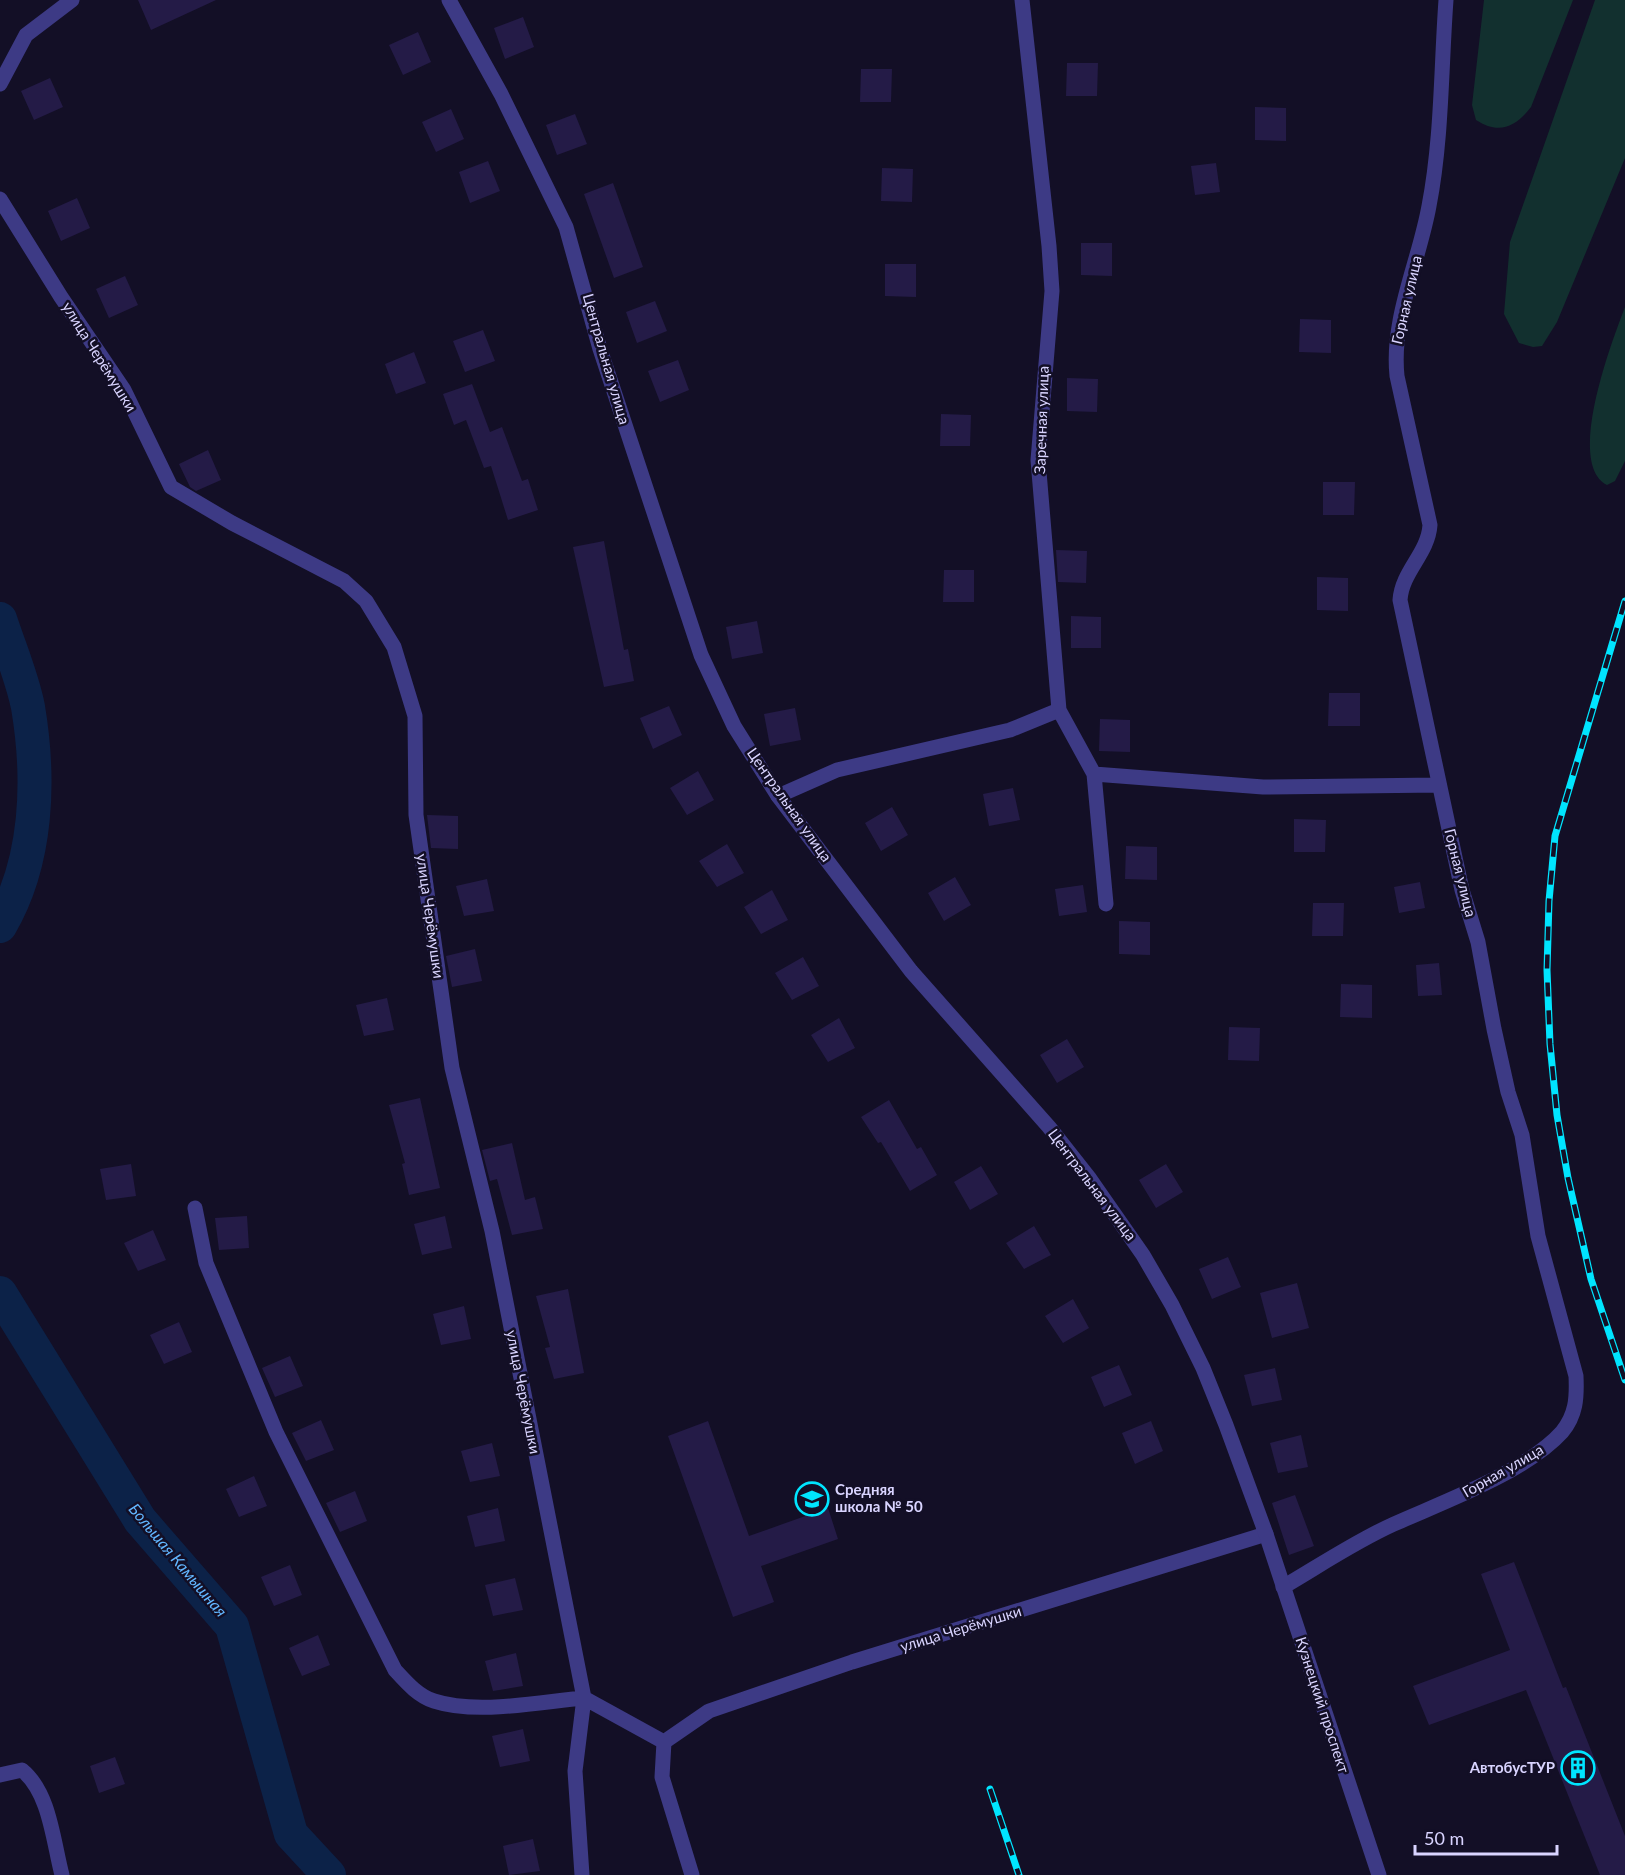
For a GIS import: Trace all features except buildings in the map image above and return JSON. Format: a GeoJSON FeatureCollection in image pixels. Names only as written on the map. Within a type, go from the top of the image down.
{"type":"FeatureCollection","features":[{"type":"Feature","properties":{"kind":"street"},"geometry":{"type":"LineString","coordinates":[[0,84],[26,35],[72,0]]}},
{"type":"Feature","properties":{"kind":"street","name":"Центральная улица"},"geometry":{"type":"LineString","coordinates":[[449,0],[501,94],[562,217],[579,267],[600,349],[701,655],[734,726],[778,796],[911,971],[1049,1127],[1128,1231],[1172,1305],[1203,1368],[1266,1534]]}},
{"type":"Feature","properties":{"kind":"street","name":"Заречная улица"},"geometry":{"type":"LineString","coordinates":[[1022,0],[1052,291],[1038,460],[1059,710],[1094,774],[1106,904]]}},
{"type":"Feature","properties":{"kind":"street","name":"Горная улица"},"geometry":{"type":"LineString","coordinates":[[1283,1587],[1392,1525],[1455,1499],[1533,1455],[1562,1431],[1573,1415],[1577,1399],[1576,1376],[1546,1273],[1522,1135],[1508,1092],[1478,942],[1462,890],[1400,600],[1401,588],[1411,567],[1429,541],[1430,525],[1394,356],[1401,311],[1429,206],[1446,0]]}},
{"type":"Feature","properties":{"kind":"street","name":"улица Черёмушки"},"geometry":{"type":"LineString","coordinates":[[0,199],[61,297],[124,390],[171,487],[232,523],[344,581],[366,601],[394,647],[415,717],[416,815],[452,1068],[492,1231],[584,1698],[575,1771],[582,1875]]}},
{"type":"Feature","properties":{"kind":"street"},"geometry":{"type":"LineString","coordinates":[[778,796],[837,770],[1010,730],[1059,710]]}},
{"type":"Feature","properties":{"kind":"street"},"geometry":{"type":"LineString","coordinates":[[1094,774],[1263,787],[1439,785]]}},
{"type":"Feature","properties":{"kind":"street"},"geometry":{"type":"LineString","coordinates":[[195,1209],[206,1263],[276,1432],[395,1670],[410,1688],[434,1701],[480,1707],[584,1698],[664,1742],[662,1777],[692,1875]]}},
{"type":"Feature","properties":{"kind":"street","name":"улица Черёмушки"},"geometry":{"type":"LineString","coordinates":[[664,1742],[709,1711],[852,1662],[1266,1534]]}},
{"type":"Feature","properties":{"kind":"street","name":"Кузнецкий проспект"},"geometry":{"type":"LineString","coordinates":[[1266,1534],[1378,1875]]}},
{"type":"Feature","properties":{"kind":"street"},"geometry":{"type":"LineString","coordinates":[[0,1775],[22,1770],[35,1780],[42,1798],[62,1875]]}},
{"type":"Feature","properties":{"kind":"green space"},"geometry":{"type":"Polygon","coordinates":[[[1484,0],[1573,0],[1531,107],[1519,120],[1500,128],[1484,125],[1476,120],[1472,105],[1484,0]]]}},
{"type":"Feature","properties":{"kind":"green space"},"geometry":{"type":"Polygon","coordinates":[[[1595,0],[1625,0],[1625,158],[1557,322],[1542,346],[1533,347],[1519,343],[1504,314],[1510,242],[1595,0]]]}},
{"type":"Feature","properties":{"kind":"green space"},"geometry":{"type":"Polygon","coordinates":[[[1625,307],[1625,461],[1615,481],[1607,485],[1595,473],[1590,453],[1591,428],[1595,401],[1625,307]]]}},
{"type":"Feature","properties":{"kind":"waterway","name":"Большая Камышная"},"geometry":{"type":"LineString","coordinates":[[0,619],[28,707],[34,762],[33,819],[29,847],[13,901],[0,926]]}},
{"type":"Feature","properties":{"kind":"waterway","name":"Большая Камышная"},"geometry":{"type":"LineString","coordinates":[[0,1293],[140,1520],[232,1626],[291,1834],[329,1875]]}},
{"type":"Feature","properties":{"kind":"railway"},"geometry":{"type":"LineString","coordinates":[[1625,601],[1555,836],[1549,901],[1547,970],[1550,1044],[1557,1115],[1568,1178],[1591,1279],[1625,1380]]}},
{"type":"Feature","properties":{"kind":"railway"},"geometry":{"type":"LineString","coordinates":[[990,1789],[1019,1875]]}},
{"type":"Feature","properties":{"kind":"place","name":"Средняя школа № 50"},"geometry":{"type":"Point","coordinates":[812,1499]}},
{"type":"Feature","properties":{"kind":"place","name":"АвтобусТУР"},"geometry":{"type":"Point","coordinates":[1578,1768]}}]}
